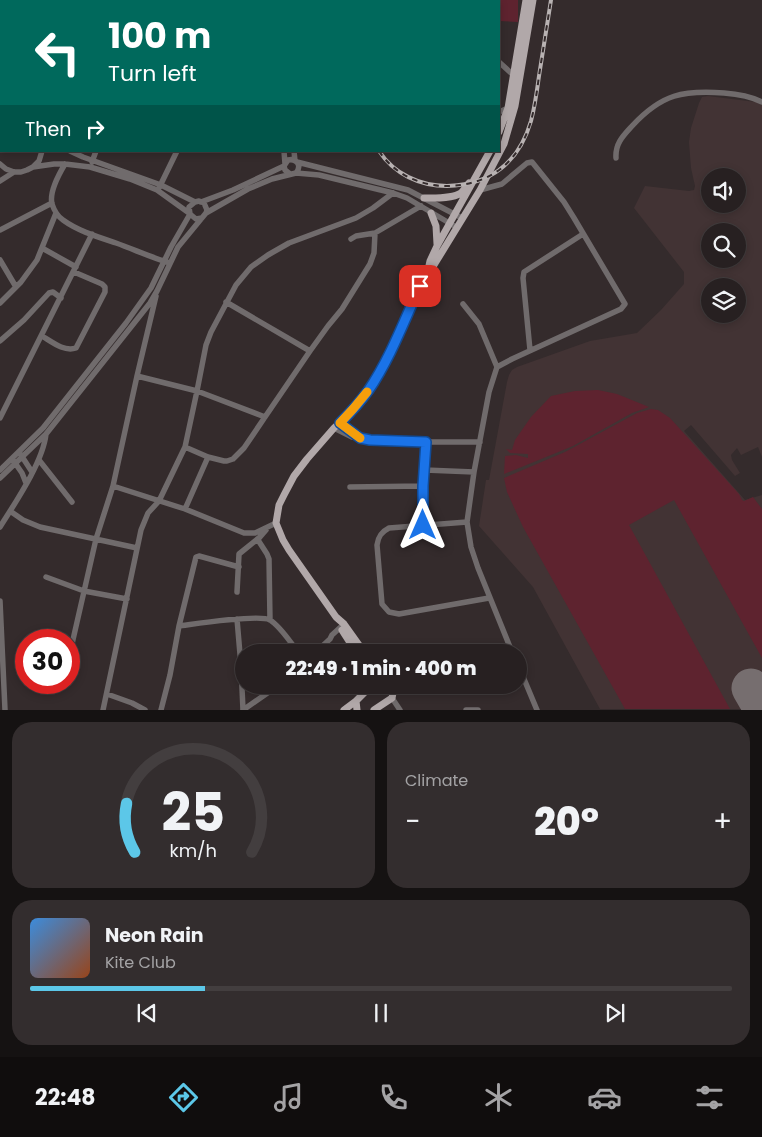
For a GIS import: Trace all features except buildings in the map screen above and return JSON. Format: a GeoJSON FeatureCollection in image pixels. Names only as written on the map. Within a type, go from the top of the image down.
{"type":"FeatureCollection","features":[{"type":"Feature","properties":{"kind":"main road"},"geometry":{"type":"LineString","coordinates":[[500,151],[515,106],[526,0]]}},
{"type":"Feature","properties":{"kind":"main road"},"geometry":{"type":"LineString","coordinates":[[500,129],[518,75],[533,0]]}},
{"type":"Feature","properties":{"kind":"main road"},"geometry":{"type":"LineString","coordinates":[[459,216],[489,152]]}},
{"type":"Feature","properties":{"kind":"main road"},"geometry":{"type":"LineString","coordinates":[[352,644],[336,616],[288,550],[276,523],[279,505],[294,476],[306,459],[353,409],[368,390],[384,364],[428,270],[437,246],[480,190],[500,152]]}},
{"type":"Feature","properties":{"kind":"main road"},"geometry":{"type":"LineString","coordinates":[[478,173],[487,177]]}},
{"type":"Feature","properties":{"kind":"main road"},"geometry":{"type":"LineString","coordinates":[[424,198],[457,195],[478,173]]}},
{"type":"Feature","properties":{"kind":"main road"},"geometry":{"type":"LineString","coordinates":[[431,213],[436,226],[437,246]]}},
{"type":"Feature","properties":{"kind":"main road"},"geometry":{"type":"LineString","coordinates":[[428,270],[434,264],[453,225]]}},
{"type":"Feature","properties":{"kind":"main road"},"geometry":{"type":"LineString","coordinates":[[344,629],[357,644]]}},
{"type":"Feature","properties":{"kind":"main road"},"geometry":{"type":"LineString","coordinates":[[344,710],[356,701],[361,694]]}},
{"type":"Feature","properties":{"kind":"main road"},"geometry":{"type":"LineString","coordinates":[[374,710],[392,698],[393,694]]}},
{"type":"Feature","properties":{"kind":"main road"},"geometry":{"type":"LineString","coordinates":[[356,701],[357,710]]}},
{"type":"Feature","properties":{"kind":"street"},"geometry":{"type":"LineString","coordinates":[[500,63],[518,75]]}},
{"type":"Feature","properties":{"kind":"street"},"geometry":{"type":"LineString","coordinates":[[616,158],[616,148],[623,136],[648,110],[670,97],[704,92],[742,95],[762,102]]}},
{"type":"Feature","properties":{"kind":"street"},"geometry":{"type":"LineString","coordinates":[[500,112],[508,108]]}},
{"type":"Feature","properties":{"kind":"street"},"geometry":{"type":"LineString","coordinates":[[33,167],[39,161],[42,152]]}},
{"type":"Feature","properties":{"kind":"street"},"geometry":{"type":"LineString","coordinates":[[0,478],[43,428],[126,323],[167,262],[204,216],[206,206],[198,202],[91,164],[72,152]]}},
{"type":"Feature","properties":{"kind":"street"},"geometry":{"type":"LineString","coordinates":[[91,164],[96,152]]}},
{"type":"Feature","properties":{"kind":"street"},"geometry":{"type":"LineString","coordinates":[[159,188],[177,152]]}},
{"type":"Feature","properties":{"kind":"street"},"geometry":{"type":"LineString","coordinates":[[284,152],[286,172],[313,174],[393,193],[407,198],[453,225]]}},
{"type":"Feature","properties":{"kind":"street"},"geometry":{"type":"LineString","coordinates":[[159,188],[196,219],[248,189],[293,174],[299,168],[294,152]]}},
{"type":"Feature","properties":{"kind":"street"},"geometry":{"type":"LineString","coordinates":[[75,629],[96,539],[113,486],[157,292],[167,262],[190,213],[190,205],[233,190],[285,165],[288,160],[399,187],[459,216]]}},
{"type":"Feature","properties":{"kind":"street"},"geometry":{"type":"LineString","coordinates":[[480,190],[502,184],[527,163],[532,162],[564,202],[625,304],[622,309],[530,350],[497,367]]}},
{"type":"Feature","properties":{"kind":"street"},"geometry":{"type":"LineString","coordinates":[[0,164],[6,169],[21,172],[33,167],[54,164],[91,164]]}},
{"type":"Feature","properties":{"kind":"street"},"geometry":{"type":"LineString","coordinates":[[54,164],[58,175]]}},
{"type":"Feature","properties":{"kind":"street"},"geometry":{"type":"LineString","coordinates":[[65,164],[58,175],[52,203],[56,213],[62,219],[92,234],[167,262]]}},
{"type":"Feature","properties":{"kind":"street"},"geometry":{"type":"LineString","coordinates":[[329,178],[332,170]]}},
{"type":"Feature","properties":{"kind":"street"},"geometry":{"type":"LineString","coordinates":[[0,182],[14,172]]}},
{"type":"Feature","properties":{"kind":"street"},"geometry":{"type":"LineString","coordinates":[[103,710],[141,530],[146,517],[159,501],[185,447],[206,345],[226,302],[251,266],[289,243],[356,218],[393,193]]}},
{"type":"Feature","properties":{"kind":"street"},"geometry":{"type":"LineString","coordinates":[[0,230],[52,203]]}},
{"type":"Feature","properties":{"kind":"street"},"geometry":{"type":"LineString","coordinates":[[352,239],[356,236],[375,233],[421,206]]}},
{"type":"Feature","properties":{"kind":"street"},"geometry":{"type":"LineString","coordinates":[[0,303],[33,266],[56,213]]}},
{"type":"Feature","properties":{"kind":"street"},"geometry":{"type":"LineString","coordinates":[[185,447],[208,457],[227,462],[244,448],[310,351],[342,309],[370,264],[374,253],[375,233]]}},
{"type":"Feature","properties":{"kind":"street"},"geometry":{"type":"LineString","coordinates":[[0,418],[92,234]]}},
{"type":"Feature","properties":{"kind":"street"},"geometry":{"type":"LineString","coordinates":[[530,350],[524,272],[583,234]]}},
{"type":"Feature","properties":{"kind":"street"},"geometry":{"type":"LineString","coordinates":[[42,248],[105,286],[105,292],[76,348],[71,350],[62,348],[42,336]]}},
{"type":"Feature","properties":{"kind":"street"},"geometry":{"type":"LineString","coordinates":[[0,260],[16,287]]}},
{"type":"Feature","properties":{"kind":"street"},"geometry":{"type":"LineString","coordinates":[[0,341],[50,293],[53,292],[61,298]]}},
{"type":"Feature","properties":{"kind":"street"},"geometry":{"type":"LineString","coordinates":[[20,454],[46,434],[157,292]]}},
{"type":"Feature","properties":{"kind":"street"},"geometry":{"type":"LineString","coordinates":[[226,302],[310,351]]}},
{"type":"Feature","properties":{"kind":"street"},"geometry":{"type":"LineString","coordinates":[[463,304],[479,324],[497,367],[489,392],[474,472],[467,522],[470,547],[509,644]]}},
{"type":"Feature","properties":{"kind":"street"},"geometry":{"type":"LineString","coordinates":[[137,376],[197,392],[264,417]]}},
{"type":"Feature","properties":{"kind":"street"},"geometry":{"type":"LineString","coordinates":[[337,425],[360,438],[370,440],[480,442]]}},
{"type":"Feature","properties":{"kind":"street"},"geometry":{"type":"LineString","coordinates":[[0,527],[39,460],[46,434]]}},
{"type":"Feature","properties":{"kind":"street"},"geometry":{"type":"LineString","coordinates":[[423,525],[426,442]]}},
{"type":"Feature","properties":{"kind":"street"},"geometry":{"type":"LineString","coordinates":[[20,454],[32,472]]}},
{"type":"Feature","properties":{"kind":"street"},"geometry":{"type":"LineString","coordinates":[[185,509],[208,457]]}},
{"type":"Feature","properties":{"kind":"street"},"geometry":{"type":"LineString","coordinates":[[39,460],[72,502]]}},
{"type":"Feature","properties":{"kind":"street"},"geometry":{"type":"LineString","coordinates":[[0,470],[13,461]]}},
{"type":"Feature","properties":{"kind":"street"},"geometry":{"type":"LineString","coordinates":[[13,461],[22,473],[26,483]]}},
{"type":"Feature","properties":{"kind":"street"},"geometry":{"type":"LineString","coordinates":[[425,470],[474,472]]}},
{"type":"Feature","properties":{"kind":"street"},"geometry":{"type":"LineString","coordinates":[[113,486],[185,509],[244,533],[256,533],[276,523]]}},
{"type":"Feature","properties":{"kind":"street"},"geometry":{"type":"LineString","coordinates":[[350,487],[423,486]]}},
{"type":"Feature","properties":{"kind":"street"},"geometry":{"type":"LineString","coordinates":[[10,512],[40,527],[137,548]]}},
{"type":"Feature","properties":{"kind":"street"},"geometry":{"type":"LineString","coordinates":[[467,522],[383,530],[377,545],[382,604],[389,612],[399,614],[489,598]]}},
{"type":"Feature","properties":{"kind":"street"},"geometry":{"type":"LineString","coordinates":[[237,592],[240,553],[258,540],[268,528]]}},
{"type":"Feature","properties":{"kind":"street"},"geometry":{"type":"LineString","coordinates":[[258,540],[268,554],[269,559],[270,620]]}},
{"type":"Feature","properties":{"kind":"street"},"geometry":{"type":"LineString","coordinates":[[161,710],[196,557],[199,556],[239,567]]}},
{"type":"Feature","properties":{"kind":"street"},"geometry":{"type":"LineString","coordinates":[[46,577],[84,591],[126,599]]}},
{"type":"Feature","properties":{"kind":"street"},"geometry":{"type":"LineString","coordinates":[[0,601],[5,710]]}},
{"type":"Feature","properties":{"kind":"street"},"geometry":{"type":"LineString","coordinates":[[179,626],[237,619],[266,618],[279,629],[291,644]]}},
{"type":"Feature","properties":{"kind":"street"},"geometry":{"type":"LineString","coordinates":[[237,619],[239,644]]}},
{"type":"Feature","properties":{"kind":"street"},"geometry":{"type":"LineString","coordinates":[[325,644],[332,635],[344,629]]}},
{"type":"Feature","properties":{"kind":"street"},"geometry":{"type":"LineString","coordinates":[[527,688],[536,710]]}},
{"type":"Feature","properties":{"kind":"street"},"geometry":{"type":"LineString","coordinates":[[107,694],[132,702],[145,710]]}},
{"type":"Feature","properties":{"kind":"street"},"geometry":{"type":"LineString","coordinates":[[242,694],[243,710],[266,694]]}},
{"type":"Feature","properties":{"kind":"street"},"geometry":{"type":"LineString","coordinates":[[392,698],[400,710]]}},
{"type":"Feature","properties":{"kind":"street"},"geometry":{"type":"LineString","coordinates":[[466,710],[478,710]]}},
{"type":"Feature","properties":{"kind":"shaded area"},"geometry":{"type":"Polygon","coordinates":[[[500,0],[518,0],[518,22],[500,21],[500,0]]]}},
{"type":"Feature","properties":{"kind":"shaded area"},"geometry":{"type":"Polygon","coordinates":[[[708,96],[756,102],[762,105],[762,457],[758,447],[741,455],[737,448],[731,455],[740,473],[735,476],[691,425],[684,431],[745,500],[762,495],[762,709],[600,709],[533,587],[479,526],[486,480],[489,480],[507,382],[512,370],[590,341],[637,333],[684,284],[684,272],[634,208],[645,186],[694,190],[689,142],[691,128],[702,97],[708,96]]]}},
{"type":"Feature","properties":{"kind":"shaded area"},"geometry":{"type":"Polygon","coordinates":[[[598,390],[617,394],[649,407],[632,413],[573,446],[504,474],[505,456],[516,455],[528,458],[528,454],[510,453],[506,449],[512,450],[515,440],[531,417],[551,396],[575,391],[598,390]]]}},
{"type":"Feature","properties":{"kind":"shaded area"},"geometry":{"type":"Polygon","coordinates":[[[651,409],[658,410],[670,418],[739,494],[742,500],[753,497],[762,509],[762,658],[674,500],[629,525],[730,709],[625,709],[523,527],[507,492],[504,478],[565,452],[637,413],[651,409]]]}},
{"type":"Feature","properties":{"kind":"runway"},"geometry":{"type":"LineString","coordinates":[[751,688],[762,707]]}},
{"type":"Feature","properties":{"kind":"railway"},"geometry":{"type":"LineString","coordinates":[[380,152],[400,172],[427,184],[463,185],[490,176],[501,168],[519,148],[526,136],[531,121],[551,0]]}},
{"type":"Feature","properties":{"kind":"slow traffic"},"geometry":{"type":"LineString","coordinates":[[360,438],[340,423],[367,392]]}},
{"type":"Feature","properties":{"kind":"route"},"geometry":{"type":"LineString","coordinates":[[420,286],[384,364],[368,390],[340,423],[360,438],[426,442],[423,525]]}}]}
